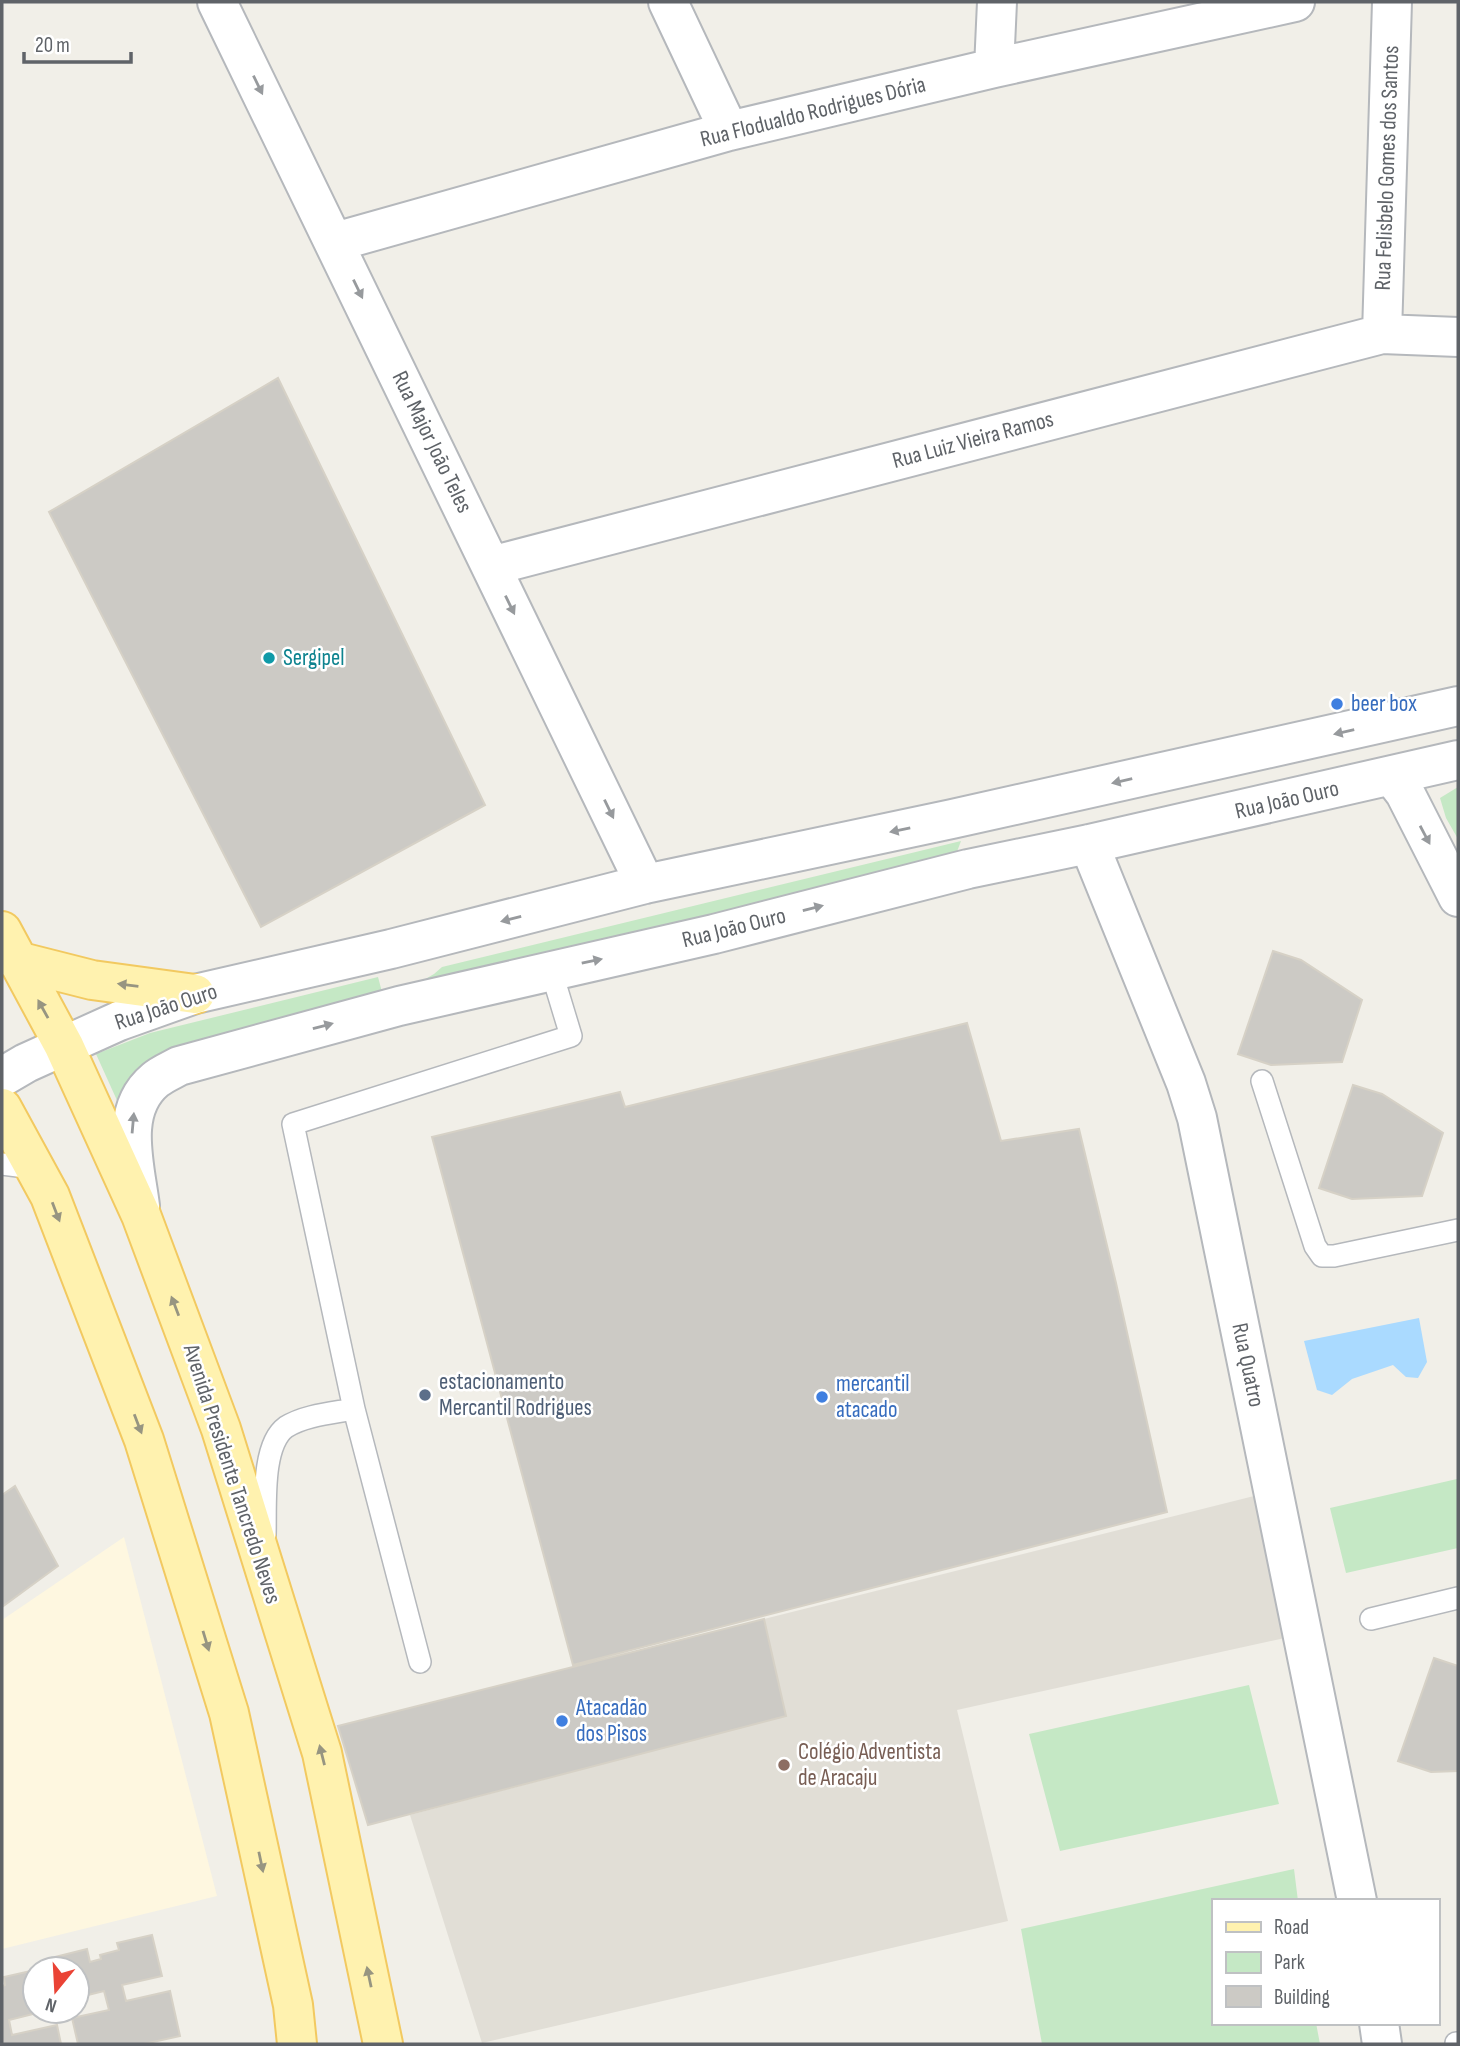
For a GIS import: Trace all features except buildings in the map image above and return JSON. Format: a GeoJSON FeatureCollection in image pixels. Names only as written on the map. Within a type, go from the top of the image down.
{"type":"FeatureCollection","features":[{"type":"Feature","properties":{"kind":"main road"},"geometry":{"type":"LineString","coordinates":[[9,946],[92,980],[195,994]]}},
{"type":"Feature","properties":{"kind":"main road","name":"Avenida Presidente Tancredo Neves"},"geometry":{"type":"LineString","coordinates":[[9,946],[64,1046],[141,1215],[221,1430],[322,1753],[383,2044]]}},
{"type":"Feature","properties":{"kind":"main road"},"geometry":{"type":"LineString","coordinates":[[2,1108],[18,1166],[50,1196],[144,1440],[229,1713],[293,2005],[298,2044]]}},
{"type":"Feature","properties":{"kind":"street","name":"Rua Major João Teles"},"geometry":{"type":"LineString","coordinates":[[217,2],[645,884]]}},
{"type":"Feature","properties":{"kind":"street"},"geometry":{"type":"LineString","coordinates":[[668,2],[729,131]]}},
{"type":"Feature","properties":{"kind":"street"},"geometry":{"type":"LineString","coordinates":[[994,68],[997,2]]}},
{"type":"Feature","properties":{"kind":"street","name":"Rua Flodualdo Rodrigues Dória"},"geometry":{"type":"LineString","coordinates":[[335,242],[729,131],[994,68],[1295,2]]}},
{"type":"Feature","properties":{"kind":"street","name":"Rua Felisbelo Gomes dos Santos"},"geometry":{"type":"LineString","coordinates":[[1382,334],[1392,2]]}},
{"type":"Feature","properties":{"kind":"street","name":"Rua Luiz Vieira Ramos"},"geometry":{"type":"LineString","coordinates":[[491,566],[1382,334],[1458,337]]}},
{"type":"Feature","properties":{"kind":"street","name":"Rua João Ouro"},"geometry":{"type":"LineString","coordinates":[[2,1077],[26,1063],[119,1021],[195,994],[391,949],[645,884],[952,819],[1458,706]]}},
{"type":"Feature","properties":{"kind":"street","name":"Rua João Ouro"},"geometry":{"type":"LineString","coordinates":[[141,1215],[131,1130],[134,1112],[142,1094],[156,1079],[179,1066],[399,1006],[714,934],[968,869],[1458,760]]}},
{"type":"Feature","properties":{"kind":"street"},"geometry":{"type":"LineString","coordinates":[[1392,776],[1405,793],[1458,897]]}},
{"type":"Feature","properties":{"kind":"street"},"geometry":{"type":"LineString","coordinates":[[952,819],[968,831],[973,839],[975,847],[968,869]]}},
{"type":"Feature","properties":{"kind":"street","name":"Rua Quatro"},"geometry":{"type":"LineString","coordinates":[[1089,844],[1186,1083],[1197,1118],[1357,1899]]}},
{"type":"Feature","properties":{"kind":"street"},"geometry":{"type":"LineString","coordinates":[[391,949],[387,965],[387,985],[390,995],[399,1006]]}},
{"type":"Feature","properties":{"kind":"street"},"geometry":{"type":"LineString","coordinates":[[1379,2025],[1382,2044]]}},
{"type":"Feature","properties":{"kind":"lane"},"geometry":{"type":"LineString","coordinates":[[420,1662],[354,1409],[293,1124],[571,1036],[551,970]]}},
{"type":"Feature","properties":{"kind":"lane"},"geometry":{"type":"LineString","coordinates":[[1262,1082],[1315,1246],[1322,1256],[1334,1256],[1458,1230]]}},
{"type":"Feature","properties":{"kind":"lane"},"geometry":{"type":"LineString","coordinates":[[264,1568],[268,1469],[276,1436],[295,1423],[354,1409]]}},
{"type":"Feature","properties":{"kind":"lane"},"geometry":{"type":"LineString","coordinates":[[1371,1619],[1458,1598]]}},
{"type":"Feature","properties":{"kind":"shaded area","name":"Colégio Adventista de Aracaju"},"geometry":{"type":"Polygon","coordinates":[[[1262,1494],[1285,1638],[957,1710],[1008,1921],[482,2043],[410,1815],[785,1716],[764,1619],[1262,1494]]]}},
{"type":"Feature","properties":{"kind":"shaded area"},"geometry":{"type":"Polygon","coordinates":[[[124,1537],[217,1896],[2,1949],[2,1620],[124,1537]]]}},
{"type":"Feature","properties":{"kind":"green space"},"geometry":{"type":"Polygon","coordinates":[[[1458,787],[1458,839],[1446,818],[1440,798],[1458,787]]]}},
{"type":"Feature","properties":{"kind":"green space"},"geometry":{"type":"Polygon","coordinates":[[[961,841],[952,865],[410,988],[442,967],[961,841]]]}},
{"type":"Feature","properties":{"kind":"green space"},"geometry":{"type":"Polygon","coordinates":[[[378,977],[386,1007],[120,1107],[96,1054],[150,1033],[378,977]]]}},
{"type":"Feature","properties":{"kind":"green space"},"geometry":{"type":"Polygon","coordinates":[[[1457,1479],[1458,1548],[1346,1573],[1330,1508],[1457,1479]]]}},
{"type":"Feature","properties":{"kind":"green space"},"geometry":{"type":"Polygon","coordinates":[[[1249,1685],[1279,1804],[1060,1851],[1029,1734],[1249,1685]]]}},
{"type":"Feature","properties":{"kind":"green space"},"geometry":{"type":"Polygon","coordinates":[[[1294,1869],[1298,1899],[1212,1899],[1212,2025],[1316,2025],[1320,2044],[1042,2044],[1021,1929],[1294,1869]]]}},
{"type":"Feature","properties":{"kind":"water"},"geometry":{"type":"Polygon","coordinates":[[[1419,1318],[1427,1362],[1418,1378],[1406,1377],[1393,1365],[1352,1379],[1332,1395],[1317,1390],[1304,1341],[1419,1318]]]}},
{"type":"Feature","properties":{"kind":"place","name":"Sergipel"},"geometry":{"type":"Point","coordinates":[269,658]}},
{"type":"Feature","properties":{"kind":"place","name":"beer box"},"geometry":{"type":"Point","coordinates":[1337,704]}},
{"type":"Feature","properties":{"kind":"place","name":"estacionamento Mercantil Rodrigues"},"geometry":{"type":"Point","coordinates":[425,1395]}},
{"type":"Feature","properties":{"kind":"place","name":"mercantil atacado"},"geometry":{"type":"Point","coordinates":[822,1397]}},
{"type":"Feature","properties":{"kind":"place","name":"Atacadão dos Pisos"},"geometry":{"type":"Point","coordinates":[562,1721]}},
{"type":"Feature","properties":{"kind":"place","name":"Colégio Adventista de Aracaju"},"geometry":{"type":"Point","coordinates":[784,1765]}}]}
